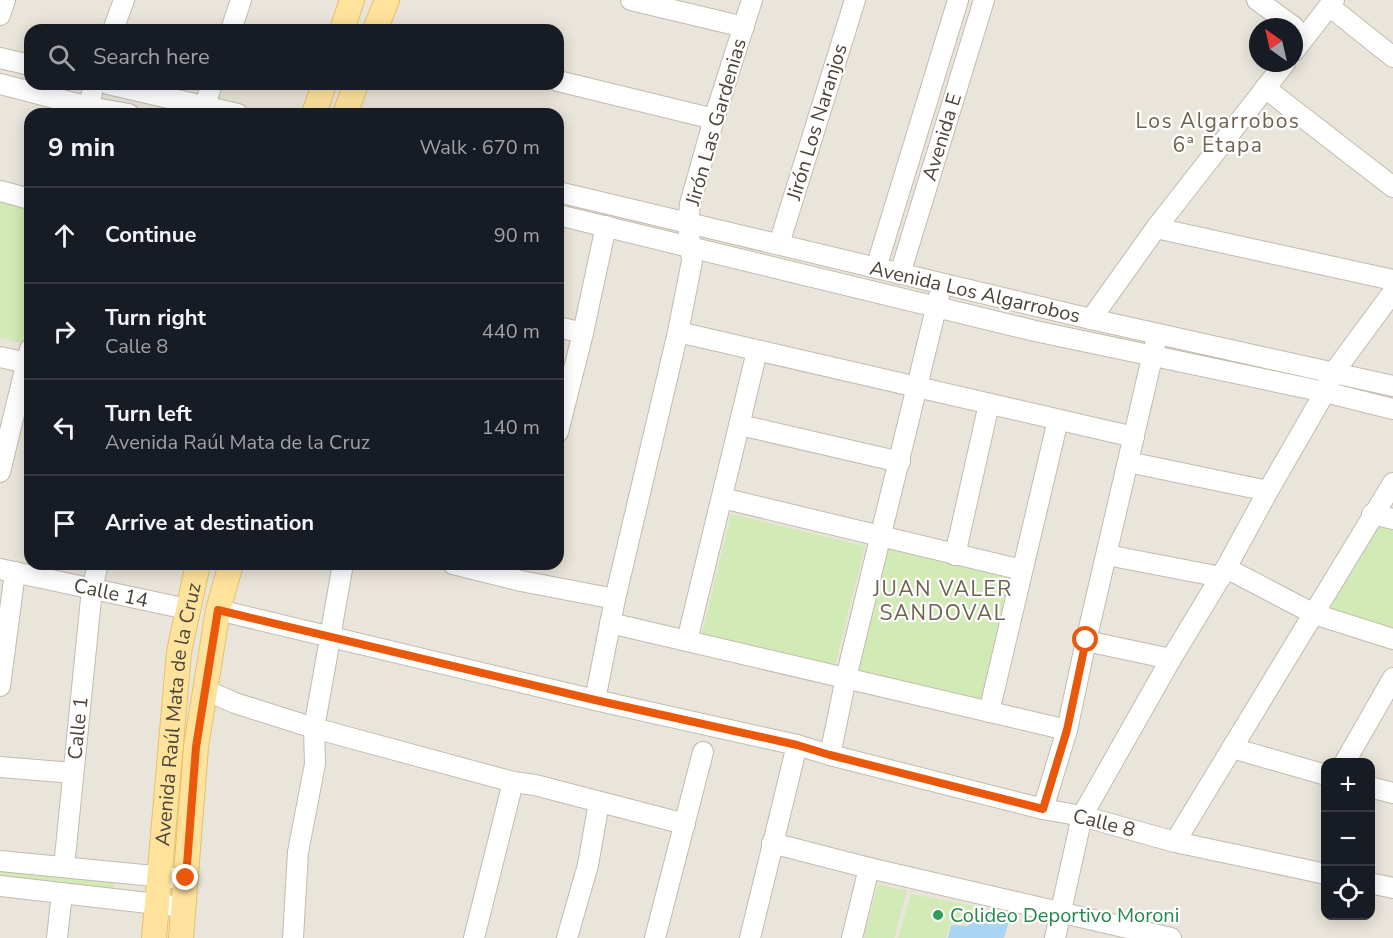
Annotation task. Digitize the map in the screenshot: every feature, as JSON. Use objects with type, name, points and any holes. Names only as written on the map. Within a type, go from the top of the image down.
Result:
[{"type":"main road","points":[[344,24],[352,0]]},
{"type":"main road","points":[[377,24],[387,0]]},
{"type":"main road","points":[[316,108],[322,90]]},
{"type":"main road","points":[[347,108],[354,90]]},
{"type":"main road","name":"Avenida Raúl Mata de la Cruz","points":[[154,938],[179,652],[197,570]]},
{"type":"main road","name":"Avenida Raúl Mata de la Cruz","points":[[181,938],[196,747],[218,610],[229,570]]},
{"type":"street","points":[[0,15],[5,0]]},
{"type":"street","points":[[115,24],[124,0]]},
{"type":"street","points":[[233,24],[241,0]]},
{"type":"street","points":[[631,0],[744,27]]},
{"type":"street","name":"Jirón Las Gardenias","points":[[595,700],[615,599],[678,332],[692,261],[688,224],[690,204],[752,0]]},
{"type":"street","name":"Jirón Los Naranjos","points":[[779,244],[855,0]]},
{"type":"street","name":"Avenida E","points":[[876,268],[958,0]]},
{"type":"street","name":"Avenida E","points":[[900,274],[984,0]]},
{"type":"street","points":[[1257,0],[1278,18]]},
{"type":"street","points":[[1303,30],[1332,3],[1393,57]]},
{"type":"street","points":[[0,58],[24,64]]},
{"type":"street","points":[[1091,319],[1156,228],[1278,72]]},
{"type":"street","points":[[564,82],[714,119]]},
{"type":"street","points":[[0,84],[78,108]]},
{"type":"street","points":[[1265,88],[1393,187]]},
{"type":"street","points":[[89,108],[93,90]]},
{"type":"street","points":[[130,90],[196,108]]},
{"type":"street","points":[[204,108],[210,90]]},
{"type":"street","points":[[0,191],[24,197]]},
{"type":"street","name":"Avenida Los Algarrobos","points":[[564,193],[1091,319],[1393,386]]},
{"type":"street","name":"Avenida Los Algarrobos","points":[[564,216],[1035,331],[1325,392],[1393,409]]},
{"type":"street","points":[[564,407],[583,333],[606,226]]},
{"type":"street","points":[[1156,228],[1393,280]]},
{"type":"street","points":[[830,755],[846,678],[942,284]]},
{"type":"street","points":[[1055,938],[1082,816],[1171,659],[1224,572],[1334,372],[1393,292]]},
{"type":"street","points":[[564,328],[583,333]]},
{"type":"street","points":[[678,332],[1134,437]]},
{"type":"street","points":[[1043,809],[1067,730],[1158,334]]},
{"type":"street","points":[[687,641],[757,351]]},
{"type":"street","points":[[0,357],[24,356]]},
{"type":"street","points":[[2,459],[24,372]]},
{"type":"street","points":[[955,555],[989,404]]},
{"type":"street","points":[[989,712],[1058,420]]},
{"type":"street","points":[[740,425],[900,462]]},
{"type":"street","points":[[1128,462],[1268,490]]},
{"type":"street","points":[[1175,842],[1372,514],[1393,483]]},
{"type":"street","points":[[722,498],[1022,570]]},
{"type":"street","points":[[1372,514],[1393,519]]},
{"type":"street","points":[[1107,555],[1224,572],[1314,614],[1393,639]]},
{"type":"street","name":"Calle 1","points":[[64,867],[92,589],[97,570]]},
{"type":"street","points":[[293,938],[298,852],[315,764],[314,728],[342,570]]},
{"type":"street","points":[[500,570],[523,573],[615,599]]},
{"type":"street","points":[[0,686],[7,571]]},
{"type":"street","name":"Calle 14","points":[[7,571],[187,609]]},
{"type":"street","name":"Calle 8","points":[[218,610],[329,644],[797,745],[1043,809],[1082,816],[1175,842],[1321,873]]},
{"type":"street","points":[[610,623],[1067,730]]},
{"type":"street","points":[[1086,640],[1171,659]]},
{"type":"street","points":[[1347,758],[1393,678]]},
{"type":"street","points":[[205,690],[235,704],[314,728],[513,782],[536,785],[685,824]]},
{"type":"street","points":[[750,938],[797,745]]},
{"type":"street","points":[[1232,748],[1321,774]]},
{"type":"street","points":[[655,938],[703,752]]},
{"type":"street","points":[[0,767],[73,773]]},
{"type":"street","points":[[474,938],[513,782]]},
{"type":"street","points":[[1375,788],[1393,793]]},
{"type":"street","points":[[567,938],[588,865],[599,802]]},
{"type":"street","points":[[772,843],[1162,937]]},
{"type":"street","points":[[0,861],[186,878]]},
{"type":"street","points":[[852,938],[869,868]]},
{"type":"street","points":[[1375,884],[1393,887]]},
{"type":"street","points":[[0,886],[183,907]]},
{"type":"street","points":[[57,938],[62,893]]},
{"type":"shaded area","points":[[0,0],[1393,0],[1393,938],[0,938]]},
{"type":"green space","points":[[0,200],[24,206],[24,334],[22,343],[0,338]]},
{"type":"green space","points":[[731,514],[865,546],[835,666],[702,634]]},
{"type":"green space","points":[[1376,526],[1393,530],[1393,628],[1325,608]]},
{"type":"green space","points":[[885,548],[1012,578],[983,703],[854,672]]},
{"type":"green space","points":[[0,867],[114,881],[114,889],[0,881]]},
{"type":"green space","points":[[878,884],[907,891],[894,938],[864,938]]},
{"type":"green space","name":"Colideo Deportivo Moroni","points":[[911,894],[974,906],[968,925],[950,924],[946,938],[898,938]]},
{"type":"water","points":[[976,908],[1010,918],[1004,938],[948,938],[951,925],[968,926]]},
{"type":"place","name":"Colideo Deportivo Moroni","points":[[938,915]]},
{"type":"district","name":"Los Algarrobos 6ª Etapa","points":[[1218,133]]},
{"type":"district","name":"JUAN VALER SANDOVAL","points":[[943,601]]},
{"type":"route","points":[[186,878],[196,747],[218,610],[595,700],[797,745],[1043,809],[1067,730],[1086,640]]}]
